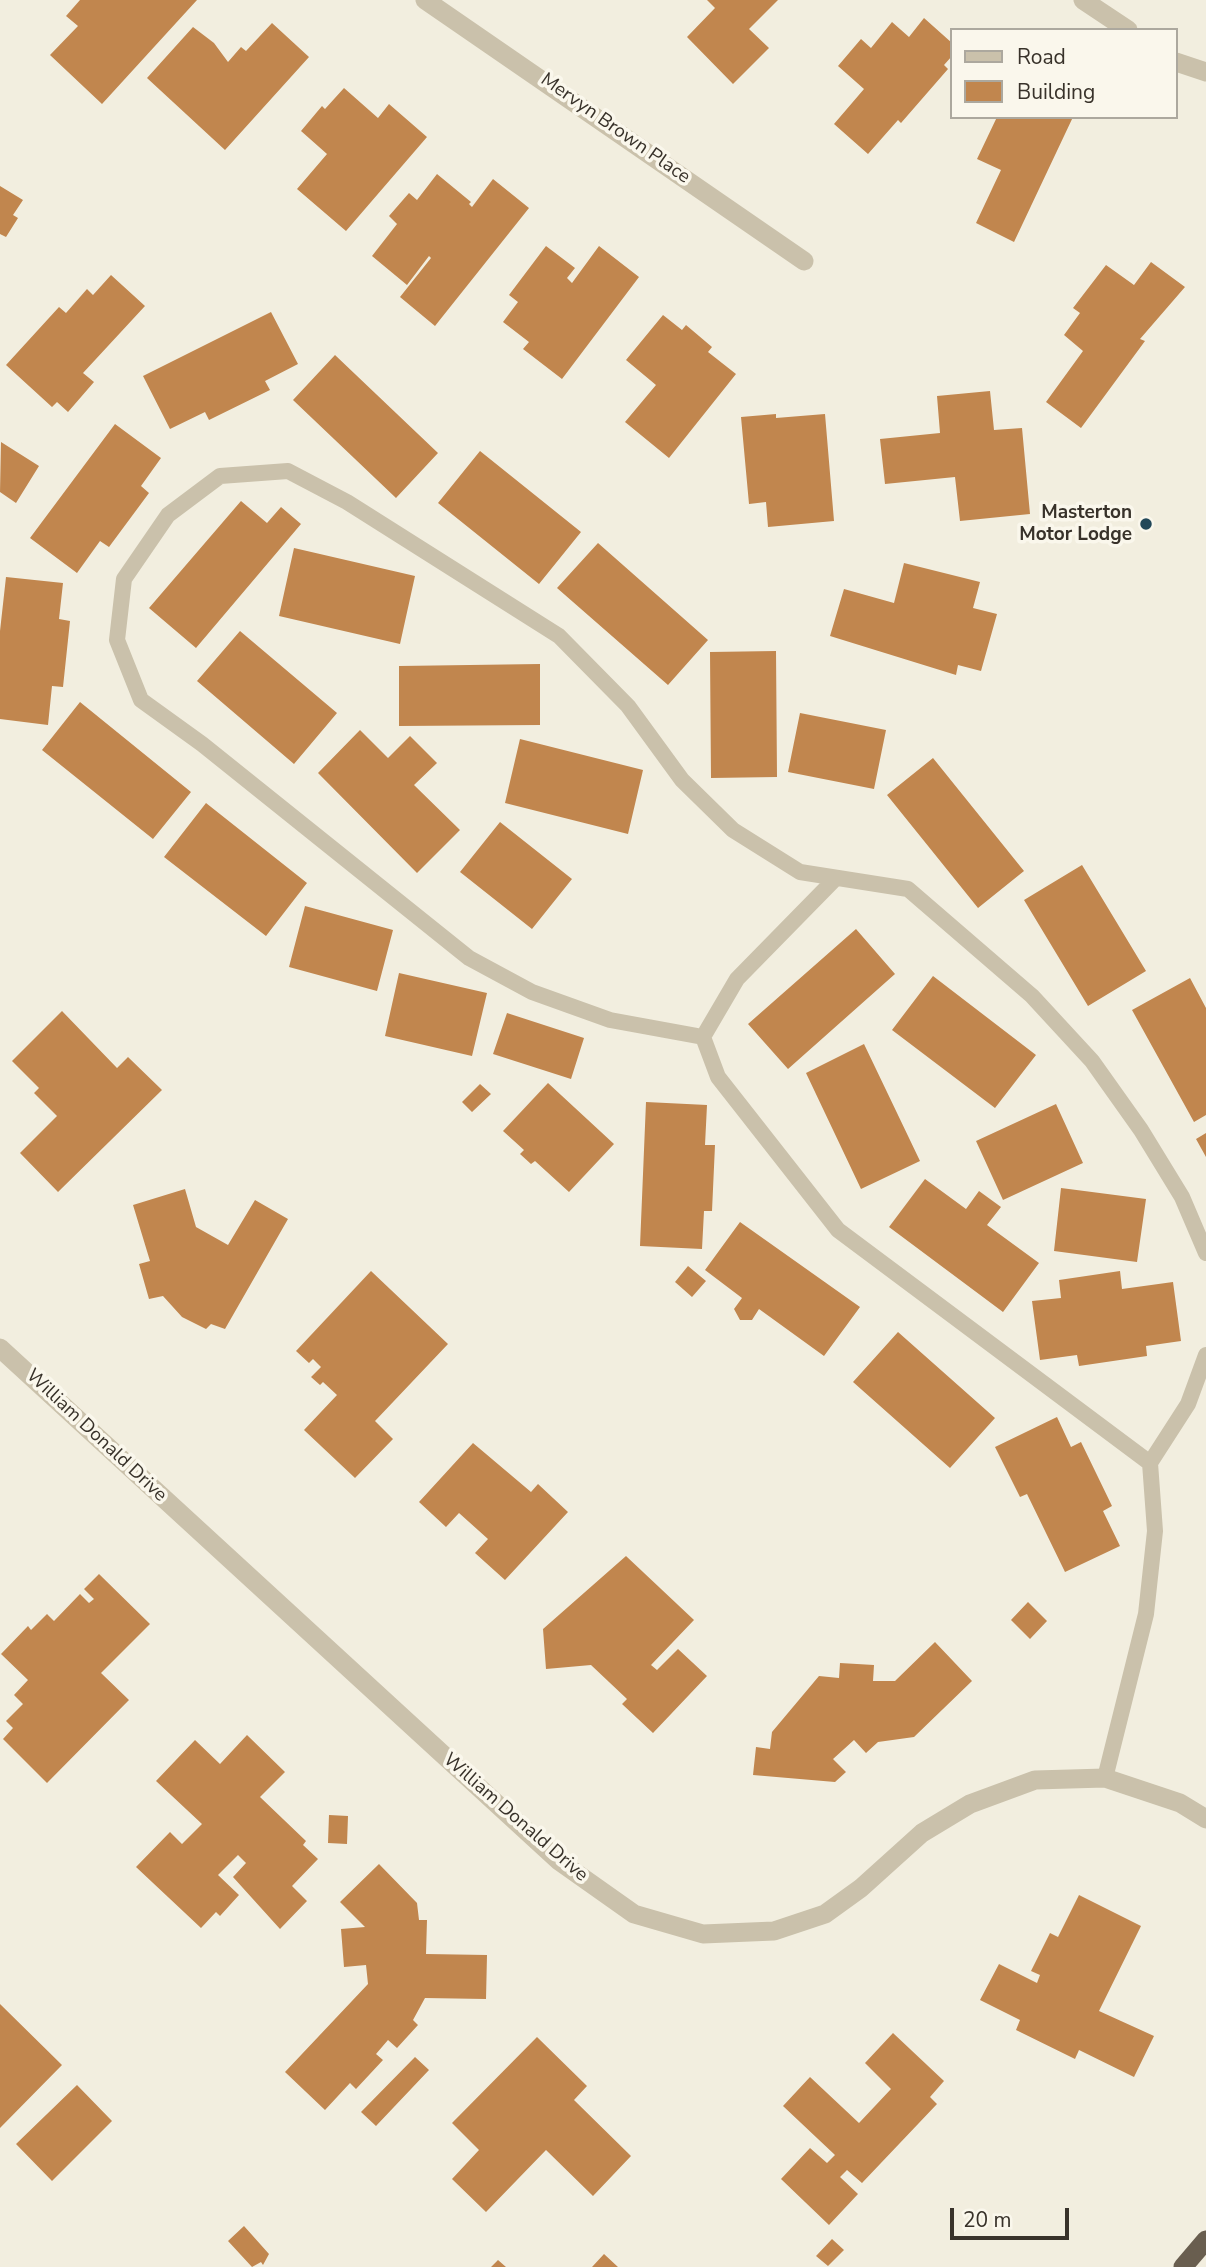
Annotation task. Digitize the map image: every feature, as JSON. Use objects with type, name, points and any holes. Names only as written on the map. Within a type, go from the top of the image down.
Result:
[{"type":"highway","points":[[1183,2267],[1206,2240]]},
{"type":"street","name":"Mervyn Brown Place","points":[[425,0],[804,261]]},
{"type":"street","points":[[1083,0],[1125,28]]},
{"type":"street","points":[[1178,63],[1206,72]]},
{"type":"street","name":"William Donald Drive","points":[[0,1348],[559,1861],[634,1914],[703,1934],[774,1931],[825,1914],[861,1888],[922,1833],[970,1804],[1035,1780],[1105,1778],[1180,1802],[1206,1819]]},
{"type":"lane","points":[[703,1037],[610,1020],[532,992],[469,958],[202,744],[141,700],[117,640],[124,579],[168,515],[220,476],[288,471],[347,502],[559,636],[628,706],[682,780],[733,830],[800,872],[908,889],[1032,996],[1092,1061],[1141,1130],[1182,1197],[1206,1253]]},
{"type":"lane","points":[[703,1037],[737,979],[836,878]]},
{"type":"lane","points":[[703,1037],[719,1077],[838,1230],[1150,1462]]},
{"type":"lane","points":[[1105,1778],[1146,1614],[1156,1531],[1150,1462],[1188,1404],[1206,1355]]},
{"type":"building","points":[[80,0],[197,0],[102,104],[50,55],[78,26],[66,16]]},
{"type":"building","points":[[707,0],[778,0],[749,29],[769,48],[733,84],[687,37],[715,8]]},
{"type":"building","points":[[924,18],[950,41],[950,58],[944,65],[948,69],[901,123],[898,120],[868,154],[834,124],[864,89],[838,66],[861,39],[871,48],[892,22],[909,37]]},
{"type":"building","points":[[272,23],[309,57],[225,150],[147,78],[193,27],[214,43],[228,62],[241,47],[246,51]]},
{"type":"building","points":[[344,88],[378,118],[389,104],[427,137],[346,231],[297,189],[327,154],[301,131],[322,106],[325,109]]},
{"type":"building","points":[[996,119],[1072,119],[1014,242],[976,223],[1001,170],[977,159]]},
{"type":"building","points":[[437,174],[471,202],[469,204],[472,207],[493,179],[529,208],[435,326],[400,297],[431,258],[429,256],[407,285],[372,256],[397,224],[389,216],[409,193],[417,200]]},
{"type":"building","points":[[0,186],[23,200],[13,215],[18,218],[6,237],[0,234]]},
{"type":"building","points":[[546,246],[575,268],[567,278],[572,283],[599,246],[639,277],[562,379],[523,349],[529,342],[503,322],[518,302],[509,295]]},
{"type":"building","points":[[1151,262],[1185,287],[1140,339],[1145,341],[1081,428],[1046,402],[1083,351],[1064,335],[1080,313],[1073,308],[1106,265],[1134,285]]},
{"type":"building","points":[[111,275],[145,306],[83,373],[94,382],[68,412],[57,402],[52,407],[6,365],[59,307],[66,313],[87,289],[93,295]]},
{"type":"building","points":[[271,312],[298,364],[265,381],[270,390],[209,420],[205,412],[170,429],[143,376]]},
{"type":"building","points":[[663,315],[682,330],[686,325],[712,347],[708,352],[736,374],[669,458],[625,422],[656,385],[626,360]]},
{"type":"building","points":[[335,355],[438,453],[396,498],[293,400]]},
{"type":"building","points":[[990,391],[994,430],[1022,428],[1030,514],[960,521],[955,477],[885,484],[880,439],[940,433],[937,396]]},
{"type":"building","points":[[776,414],[776,418],[825,414],[834,521],[768,527],[766,502],[749,504],[741,417]]},
{"type":"building","points":[[115,424],[161,458],[141,486],[149,493],[109,547],[100,541],[77,573],[30,538]]},
{"type":"building","points":[[1,442],[39,466],[16,503],[0,492]]},
{"type":"building","points":[[480,451],[581,532],[539,584],[438,503]]},
{"type":"building","points":[[241,501],[267,523],[281,507],[301,524],[196,648],[149,608]]},
{"type":"building","points":[[598,543],[708,640],[668,685],[557,588]]},
{"type":"building","points":[[294,548],[415,576],[400,644],[279,616]]},
{"type":"building","points":[[904,563],[980,582],[973,608],[997,614],[981,671],[958,665],[956,675],[830,636],[844,589],[894,603]]},
{"type":"building","points":[[6,577],[63,583],[59,619],[70,621],[63,687],[52,686],[48,725],[0,719],[0,631]]},
{"type":"building","points":[[240,631],[337,713],[294,764],[197,681]]},
{"type":"building","points":[[776,651],[777,777],[711,778],[710,652]]},
{"type":"building","points":[[540,664],[540,725],[399,726],[399,666]]},
{"type":"building","points":[[80,702],[191,792],[153,839],[42,750]]},
{"type":"building","points":[[800,713],[886,730],[874,789],[788,772]]},
{"type":"building","points":[[360,730],[388,758],[410,736],[437,763],[414,785],[460,830],[417,873],[318,773]]},
{"type":"building","points":[[520,739],[643,770],[628,834],[505,803]]},
{"type":"building","points":[[933,758],[1024,871],[978,908],[887,795]]},
{"type":"building","points":[[206,803],[307,883],[266,936],[164,857]]},
{"type":"building","points":[[500,822],[572,879],[532,929],[460,872]]},
{"type":"building","points":[[1082,865],[1146,971],[1088,1006],[1024,900]]},
{"type":"building","points":[[305,906],[393,930],[377,991],[289,967]]},
{"type":"building","points":[[856,929],[895,974],[788,1069],[748,1024]]},
{"type":"building","points":[[399,973],[487,993],[472,1056],[385,1036]]},
{"type":"building","points":[[933,976],[1036,1055],[995,1108],[892,1030]]},
{"type":"building","points":[[1190,978],[1206,1008],[1206,1115],[1194,1122],[1132,1010]]},
{"type":"building","points":[[62,1011],[117,1068],[128,1057],[162,1090],[58,1192],[20,1153],[57,1116],[34,1093],[39,1088],[12,1061]]},
{"type":"building","points":[[507,1013],[584,1038],[571,1079],[493,1054]]},
{"type":"building","points":[[864,1044],[920,1161],[861,1189],[806,1073]]},
{"type":"building","points":[[548,1083],[614,1144],[569,1192],[535,1161],[531,1164],[520,1154],[524,1150],[503,1131]]},
{"type":"building","points":[[480,1084],[491,1094],[472,1112],[462,1102]]},
{"type":"building","points":[[646,1102],[707,1105],[705,1145],[715,1145],[712,1211],[704,1211],[702,1249],[640,1246]]},
{"type":"building","points":[[1056,1104],[1083,1163],[1003,1200],[976,1141]]},
{"type":"building","points":[[1206,1133],[1206,1157],[1196,1139]]},
{"type":"building","points":[[925,1179],[966,1209],[979,1191],[1001,1207],[987,1225],[1039,1263],[1003,1312],[889,1227]]},
{"type":"building","points":[[1061,1188],[1146,1199],[1137,1262],[1054,1251]]},
{"type":"building","points":[[185,1189],[196,1227],[228,1245],[255,1200],[288,1219],[225,1329],[211,1324],[206,1329],[182,1317],[163,1296],[149,1299],[139,1264],[150,1261],[133,1205]]},
{"type":"building","points":[[740,1222],[860,1307],[824,1356],[759,1309],[752,1320],[740,1320],[734,1309],[742,1298],[705,1270]]},
{"type":"building","points":[[688,1266],[706,1281],[692,1297],[675,1282]]},
{"type":"building","points":[[371,1271],[448,1344],[375,1421],[393,1439],[355,1478],[304,1430],[337,1395],[323,1382],[320,1385],[311,1377],[321,1367],[313,1359],[309,1363],[296,1351]]},
{"type":"building","points":[[1120,1271],[1122,1289],[1173,1282],[1181,1341],[1146,1346],[1147,1356],[1079,1366],[1077,1355],[1040,1360],[1032,1301],[1061,1298],[1059,1280]]},
{"type":"building","points":[[898,1332],[995,1418],[950,1468],[853,1382]]},
{"type":"building","points":[[1057,1417],[1071,1447],[1081,1442],[1112,1506],[1103,1511],[1120,1546],[1065,1572],[1027,1494],[1020,1497],[995,1447]]},
{"type":"building","points":[[473,1443],[531,1492],[538,1484],[568,1512],[505,1580],[475,1553],[488,1539],[459,1513],[446,1527],[419,1502]]},
{"type":"building","points":[[626,1556],[694,1620],[651,1665],[657,1670],[678,1649],[707,1676],[653,1733],[622,1704],[627,1699],[591,1665],[546,1669],[543,1629]]},
{"type":"building","points":[[99,1574],[150,1624],[101,1673],[129,1700],[47,1783],[3,1739],[13,1728],[6,1721],[23,1704],[14,1695],[28,1680],[1,1654],[28,1626],[31,1630],[47,1614],[54,1621],[80,1594],[89,1603],[94,1599],[84,1589]]},
{"type":"building","points":[[1028,1602],[1047,1621],[1030,1639],[1011,1620]]},
{"type":"building","points":[[935,1642],[972,1681],[914,1737],[878,1742],[866,1753],[854,1740],[833,1759],[846,1772],[835,1782],[753,1775],[756,1747],[770,1749],[772,1732],[819,1676],[839,1678],[840,1663],[874,1665],[873,1681],[895,1681]]},
{"type":"building","points":[[247,1735],[285,1772],[260,1797],[306,1841],[303,1845],[318,1859],[292,1886],[307,1901],[280,1929],[233,1877],[246,1863],[238,1855],[218,1875],[239,1895],[220,1916],[216,1912],[201,1928],[136,1867],[170,1832],[182,1844],[202,1824],[156,1781],[195,1740],[220,1764]]},
{"type":"building","points":[[329,1815],[348,1816],[347,1844],[328,1843]]},
{"type":"building","points":[[379,1864],[417,1903],[419,1920],[427,1920],[426,1954],[487,1955],[486,1999],[425,1998],[413,2020],[418,2025],[397,2048],[388,2040],[376,2054],[383,2060],[356,2089],[350,2083],[325,2110],[285,2072],[368,1984],[366,1965],[344,1967],[341,1929],[365,1927],[340,1902]]},
{"type":"building","points":[[1079,1895],[1141,1926],[1099,2011],[1154,2036],[1134,2077],[1079,2050],[1075,2059],[1016,2030],[1020,2020],[980,2000],[999,1964],[1037,1983],[1040,1975],[1031,1971],[1050,1933],[1058,1937]]},
{"type":"building","points":[[0,2004],[62,2065],[0,2128]]},
{"type":"building","points":[[893,2033],[944,2081],[930,2097],[937,2104],[862,2183],[847,2170],[840,2177],[858,2194],[829,2225],[781,2179],[810,2148],[827,2163],[835,2155],[783,2106],[810,2077],[859,2123],[891,2089],[865,2063]]},
{"type":"building","points":[[537,2037],[587,2086],[574,2100],[631,2156],[593,2196],[546,2150],[486,2212],[452,2179],[479,2150],[452,2123]]},
{"type":"building","points":[[415,2057],[429,2070],[376,2126],[361,2112]]},
{"type":"building","points":[[77,2085],[112,2121],[52,2181],[16,2144]]},
{"type":"building","points":[[244,2226],[269,2254],[263,2265],[261,2262],[252,2267],[228,2241]]},
{"type":"building","points":[[832,2239],[844,2250],[828,2266],[816,2256]]},
{"type":"building","points":[[604,2254],[618,2267],[592,2267]]},
{"type":"building","points":[[498,2260],[506,2267],[491,2267]]},
{"type":"place","name":"Masterton Motor Lodge","points":[[1146,524]]}]
